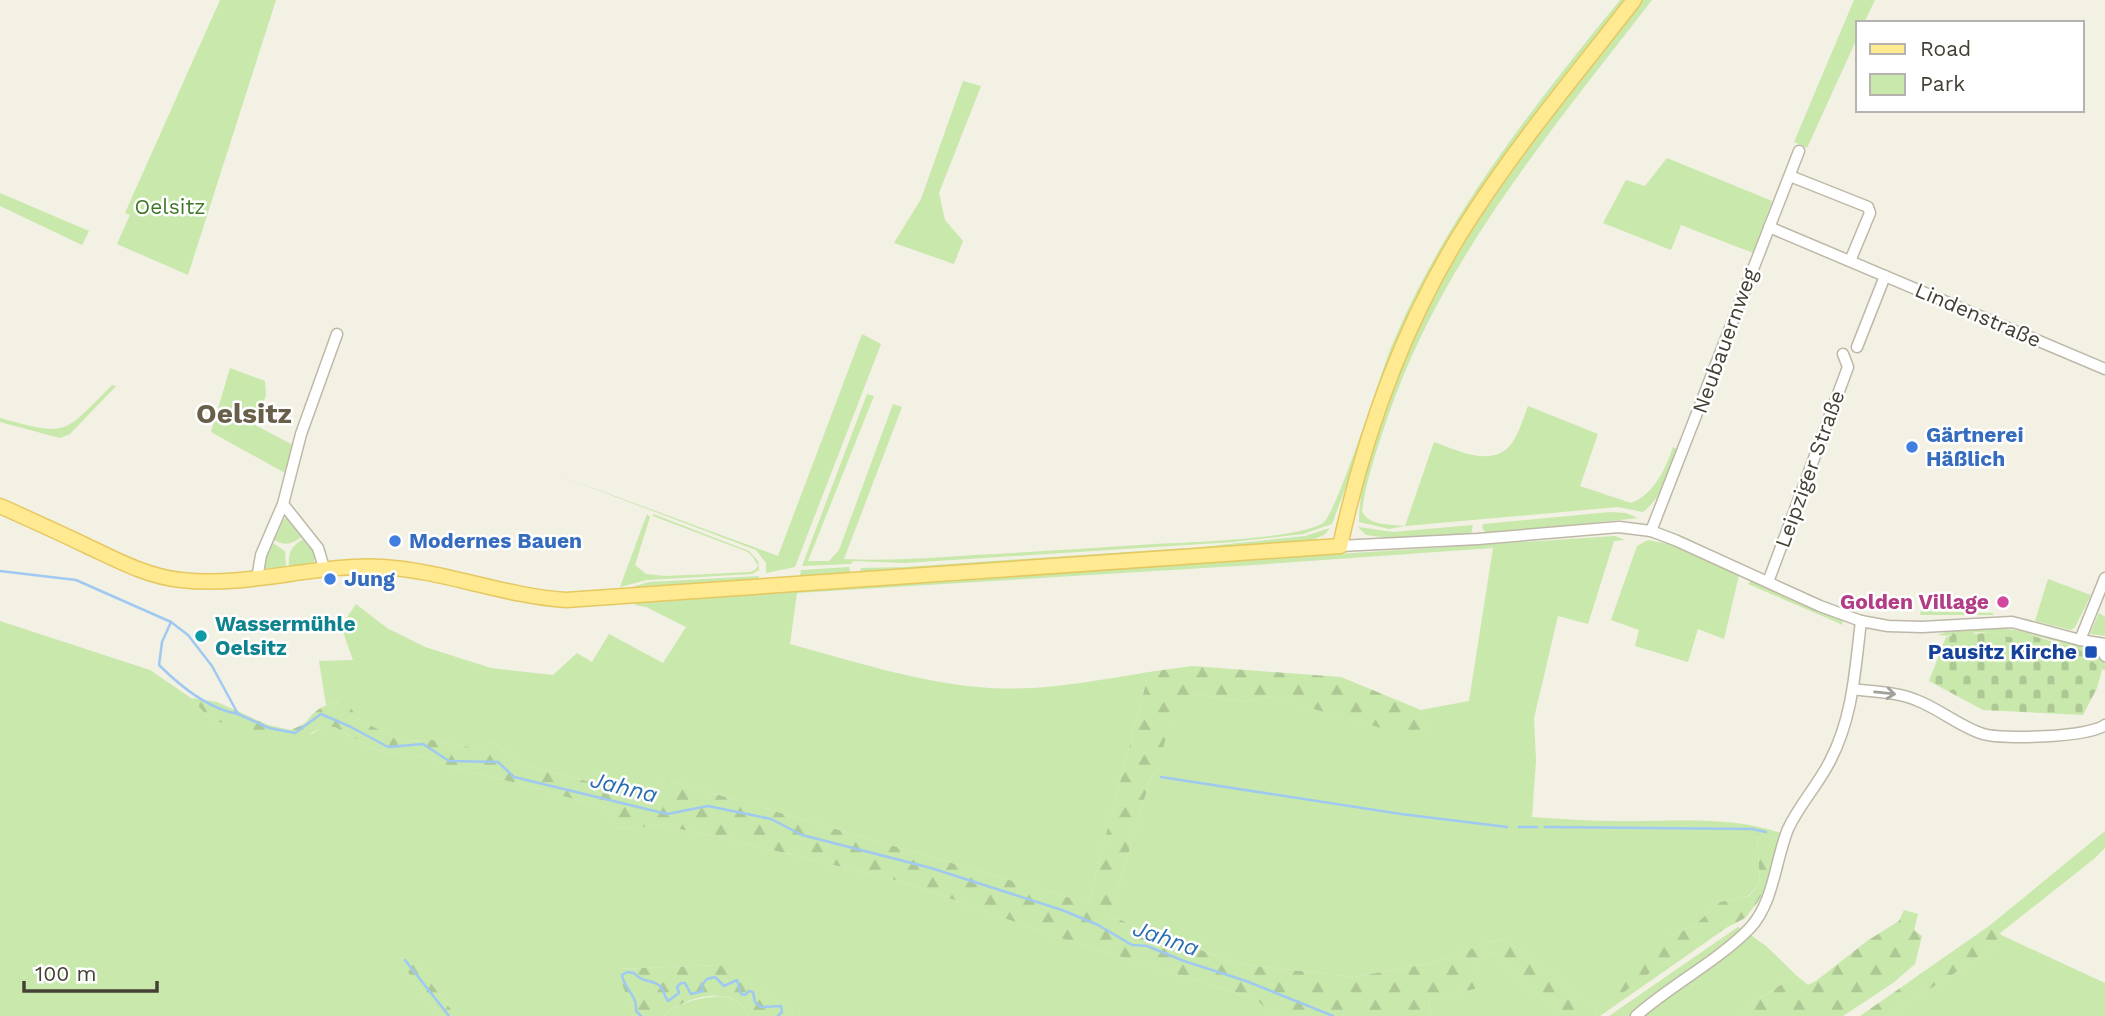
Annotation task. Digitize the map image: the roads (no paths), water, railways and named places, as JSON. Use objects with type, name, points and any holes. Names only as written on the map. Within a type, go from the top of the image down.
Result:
[{"type":"main road","points":[[0,506],[155,575],[192,581],[257,579],[368,567],[414,570],[552,599],[1340,546],[1354,486],[1395,367],[1451,249],[1533,129],[1634,0]]},
{"type":"street","name":"Neubauernweg","points":[[1651,531],[1799,151]]},
{"type":"street","points":[[1790,176],[1868,207],[1870,213],[1850,261]]},
{"type":"street","name":"Lindenstraße","points":[[1769,227],[2105,369]]},
{"type":"street","points":[[1857,347],[1885,276]]},
{"type":"street","points":[[257,579],[261,555],[283,504],[301,434],[337,334]]},
{"type":"street","name":"Leipziger Straße","points":[[1768,582],[1847,367],[1843,355]]},
{"type":"street","points":[[283,504],[318,548],[324,571]]},
{"type":"street","points":[[1340,546],[1478,539],[1619,527],[1651,531],[1830,611],[1861,621],[1888,626],[1922,627],[2012,622],[2101,644],[2105,656]]},
{"type":"street","points":[[2080,640],[2105,578]]},
{"type":"street","points":[[1636,1016],[1751,927],[1763,908],[1789,827],[1822,777],[1841,738],[1853,690],[1861,621]]},
{"type":"street","points":[[1853,690],[1898,695],[1916,700],[1974,731],[1998,737],[2077,733],[2097,730],[2105,725]]},
{"type":"waterway","name":"Jahna","points":[[0,571],[76,580],[171,622],[188,635],[212,666],[238,714],[269,728],[295,733],[321,714],[388,747],[423,744],[449,761],[498,762],[514,777],[667,814],[708,806],[771,819],[802,835],[931,868],[1062,910],[1098,925],[1132,945],[1147,946],[1246,981],[1333,1016]]},
{"type":"waterway","points":[[171,622],[162,642],[159,665],[196,696],[216,707],[238,714]]},
{"type":"waterway","points":[[1161,777],[1401,814],[1507,827]]},
{"type":"waterway","points":[[1519,827],[1537,827]]},
{"type":"waterway","points":[[1545,827],[1752,829],[1766,832]]},
{"type":"waterway","points":[[405,960],[449,1016]]},
{"type":"waterway","points":[[641,1016],[636,1011],[635,1001],[623,980],[622,975],[627,972],[660,986],[668,1001],[679,993],[677,987],[681,983],[685,983],[691,994],[703,991],[701,986],[707,979],[715,977],[724,986],[737,980],[741,994],[753,992],[755,1002],[761,1007],[781,1006],[782,1012],[778,1016]]},
{"type":"place","name":"Gärtnerei Häßlich","points":[[1912,447]]},
{"type":"place","name":"Modernes Bauen","points":[[395,541]]},
{"type":"place","name":"Jung","points":[[330,579]]},
{"type":"place","name":"Golden Village","points":[[2003,602]]},
{"type":"place","name":"Wassermühle Oelsitz","points":[[201,636]]},
{"type":"place","name":"Pausitz Kirche","points":[[2091,652]]},
{"type":"district","name":"Oelsitz","points":[[244,413]]}]
